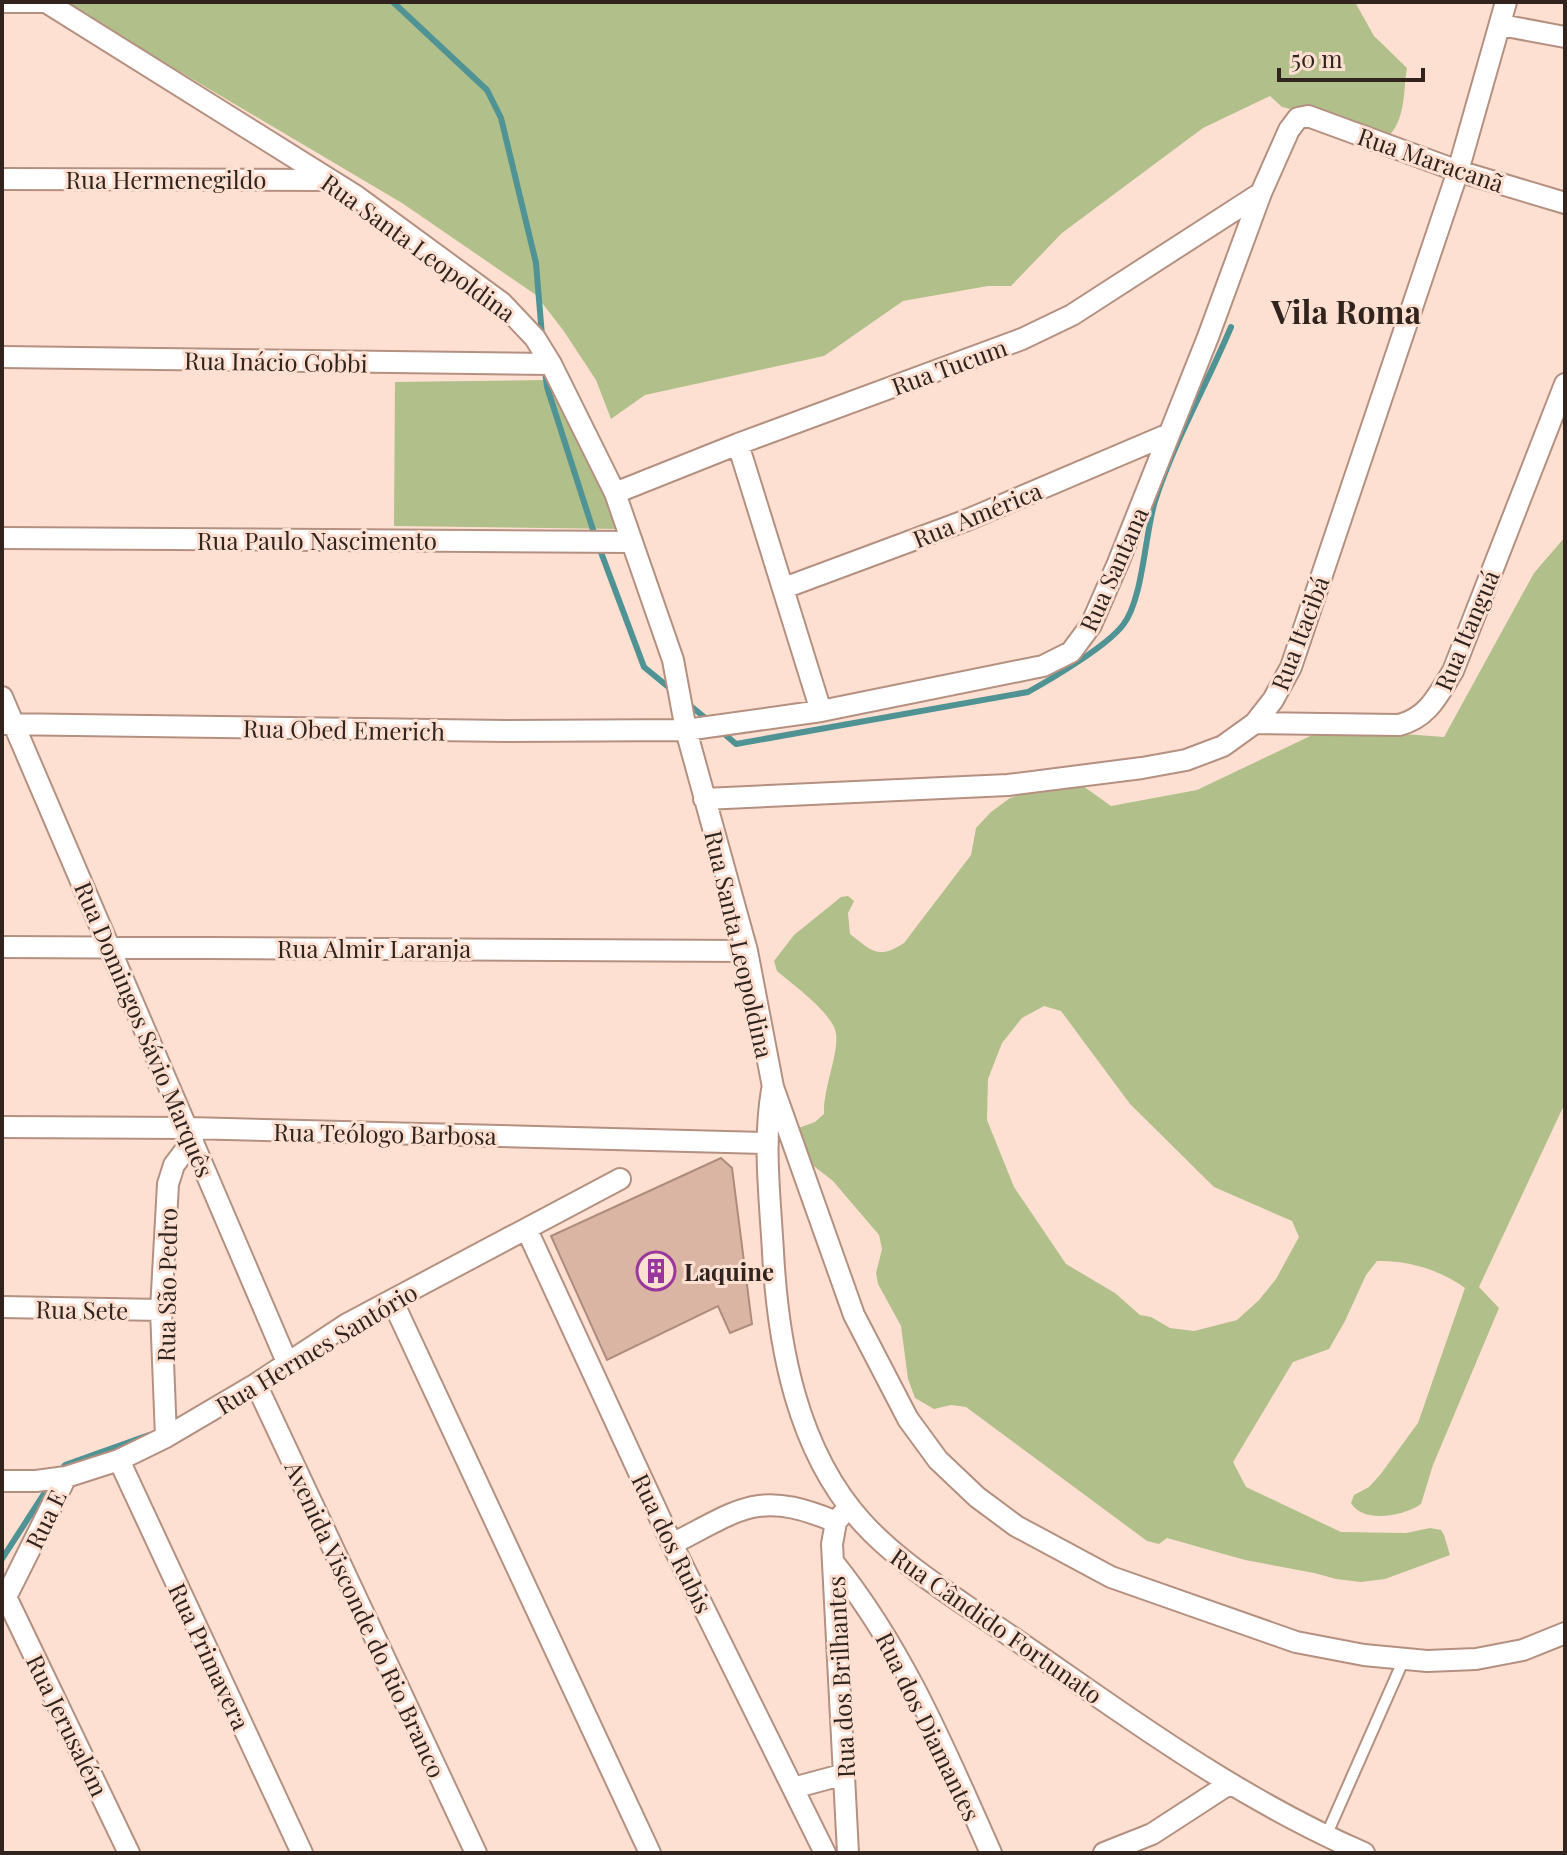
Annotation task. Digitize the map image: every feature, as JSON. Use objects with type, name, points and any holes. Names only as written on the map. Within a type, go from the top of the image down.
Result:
[{"type":"street","points":[[2,2],[46,2]]},
{"type":"street","name":"Rua Santa Leopoldina","points":[[46,2],[356,196],[502,303],[535,338],[551,364],[615,493],[673,660],[686,730],[747,951],[773,1087],[854,1315],[908,1419],[938,1460],[977,1497],[1016,1526],[1111,1577],[1296,1642],[1404,1659],[1476,1659],[1523,1650],[1565,1633]]},
{"type":"street","name":"Rua Itacibá","points":[[704,799],[1008,785],[1142,768],[1186,760],[1223,746],[1255,723],[1273,700],[1291,667],[1458,171],[1506,2]]},
{"type":"street","points":[[1501,25],[1565,37]]},
{"type":"street","name":"Rua Maracanã","points":[[1298,118],[1308,116],[1458,171],[1565,203]]},
{"type":"street","name":"Rua Santana","points":[[686,730],[821,711],[1043,666],[1071,652],[1091,625],[1118,563],[1261,193],[1289,130],[1298,118]]},
{"type":"street","name":"Rua Hermenegildo","points":[[2,179],[330,180]]},
{"type":"street","name":"Rua Tucum","points":[[615,493],[1022,339],[1072,315],[1261,193]]},
{"type":"street","name":"Rua Inácio Gobbi","points":[[2,357],[551,364]]},
{"type":"street","name":"Rua Itanguá","points":[[1255,723],[1399,725],[1415,721],[1433,705],[1453,671],[1565,384]]},
{"type":"street","name":"Rua América","points":[[784,588],[967,520],[1169,434]]},
{"type":"street","points":[[738,444],[821,711]]},
{"type":"street","name":"Rua Paulo Nascimento","points":[[2,538],[632,542]]},
{"type":"street","name":"Rua Domingos Sávio Marquês","points":[[2,697],[8,724],[109,947],[287,1362]]},
{"type":"street","name":"Rua Obed Emerich","points":[[8,724],[506,731],[686,730]]},
{"type":"street","name":"Rua Almir Laranja","points":[[2,947],[747,951]]},
{"type":"street","name":"Rua Cândido Fortunato","points":[[773,1087],[767,1143],[776,1297],[794,1396],[817,1453],[849,1506],[887,1547],[924,1576],[1229,1784],[1326,1845],[1364,1853]]},
{"type":"street","name":"Rua Teólogo Barbosa","points":[[2,1127],[190,1134],[767,1143]]},
{"type":"street","name":"Rua São Pedro","points":[[166,1437],[161,1310],[168,1184],[190,1134]]},
{"type":"street","name":"Rua Hermes Santório","points":[[2,1481],[66,1477],[119,1460],[166,1437],[256,1384],[347,1324],[620,1179]]},
{"type":"street","name":"Rua dos Rubis","points":[[527,1230],[672,1544],[825,1853]]},
{"type":"street","points":[[392,1300],[650,1853]]},
{"type":"street","name":"Rua Sete","points":[[2,1307],[161,1310]]},
{"type":"street","name":"Avenida Visconde do Rio Branco","points":[[256,1384],[476,1853]]},
{"type":"street","name":"Rua Primavera","points":[[119,1460],[302,1853]]},
{"type":"street","name":"Rua E","points":[[4,1601],[66,1477]]},
{"type":"street","points":[[672,1544],[746,1506],[792,1506],[836,1522],[849,1506]]},
{"type":"street","name":"Rua dos Brilhantes","points":[[836,1522],[832,1544],[848,1853]]},
{"type":"street","name":"Rua dos Diamantes","points":[[834,1563],[864,1600],[891,1643],[930,1717],[991,1853]]},
{"type":"street","name":"Rua Jerusalém","points":[[4,1601],[129,1853]]},
{"type":"street","points":[[793,1788],[845,1774]]},
{"type":"street","points":[[1104,1853],[1152,1834],[1229,1784]]},
{"type":"street","points":[[1152,1834],[1161,1853]]},
{"type":"lane","points":[[1326,1845],[1404,1659]]},
{"type":"green space","points":[[62,2],[1355,2],[1374,36],[1407,68],[1400,117],[1384,140],[1323,117],[1282,107],[1270,96],[1203,128],[1062,233],[1011,286],[988,286],[903,301],[824,356],[645,395],[611,419],[596,380],[536,295],[402,203]]},
{"type":"green space","points":[[551,380],[620,529],[394,526],[395,382]]},
{"type":"green space","points":[[1565,537],[1565,1103],[1479,1287],[1499,1308],[1433,1465],[1421,1504],[1405,1512],[1374,1516],[1357,1510],[1351,1503],[1354,1495],[1369,1487],[1380,1475],[1418,1423],[1465,1288],[1435,1271],[1412,1264],[1377,1261],[1366,1275],[1329,1349],[1293,1362],[1233,1462],[1246,1487],[1341,1532],[1441,1530],[1450,1555],[1385,1579],[1361,1582],[1245,1560],[1167,1538],[1159,1544],[1147,1541],[966,1407],[951,1405],[934,1409],[915,1398],[908,1379],[901,1326],[878,1284],[876,1273],[882,1249],[879,1235],[833,1181],[797,1153],[793,1130],[815,1122],[824,1114],[835,1051],[834,1026],[811,1000],[777,971],[774,961],[794,935],[841,897],[848,896],[854,901],[848,913],[850,934],[864,945],[881,952],[904,943],[971,855],[976,828],[1010,798],[1029,792],[1083,786],[1111,806],[1197,790],[1327,728],[1444,737],[1534,573]],"holes":[[[1044,1006],[1061,1011],[1130,1104],[1214,1187],[1292,1221],[1299,1237],[1276,1279],[1237,1320],[1194,1331],[1170,1328],[1151,1317],[1140,1315],[1115,1293],[1066,1264],[1014,1187],[987,1120],[988,1079],[1002,1043],[1022,1018]]]},
{"type":"building","name":"Laquine","points":[[721,1158],[732,1168],[752,1324],[730,1333],[718,1306],[607,1360],[551,1236]]},
{"type":"waterway","points":[[393,2],[487,90],[501,118],[536,263],[542,336]]},
{"type":"waterway","points":[[721,731],[736,744],[1028,692],[1105,642],[1130,614],[1155,501],[1181,435],[1231,327]]},
{"type":"waterway","points":[[545,371],[547,387],[595,536]]},
{"type":"waterway","points":[[599,547],[644,667],[672,690]]},
{"type":"waterway","points":[[687,703],[709,721]]},
{"type":"waterway","points":[[58,1474],[65,1465],[149,1435]]},
{"type":"waterway","points":[[2,1559],[49,1486]]},
{"type":"place","name":"Laquine","points":[[656,1271]]},
{"type":"district","name":"Vila Roma","points":[[1346,310]]}]
